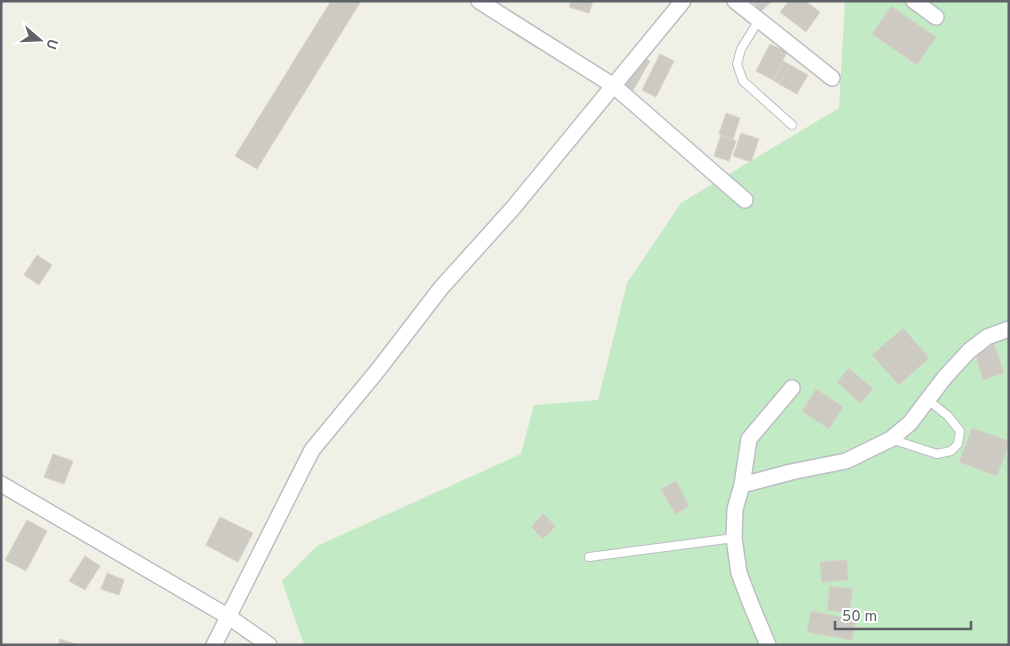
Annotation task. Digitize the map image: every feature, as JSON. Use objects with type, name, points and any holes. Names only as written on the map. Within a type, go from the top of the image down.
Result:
[{"type":"street","points":[[479,1],[614,86],[745,200]]},
{"type":"street","points":[[214,645],[312,450],[378,370],[441,288],[513,208],[684,1]]},
{"type":"street","points":[[736,1],[832,78]]},
{"type":"street","points":[[914,1],[936,17]]},
{"type":"street","points":[[742,485],[791,472],[846,462],[891,439],[910,423],[945,377],[969,351],[987,337],[1009,329]]},
{"type":"street","points":[[768,645],[739,573],[734,538],[735,510],[742,485],[749,439],[792,388]]},
{"type":"street","points":[[1,484],[229,617],[269,645]]},
{"type":"lane","points":[[759,20],[741,49],[737,64],[743,81],[792,125]]},
{"type":"lane","points":[[891,439],[937,454],[951,451],[958,444],[960,431],[948,416],[927,399]]},
{"type":"lane","points":[[589,557],[734,538]]},
{"type":"green space","points":[[845,1],[1009,1],[1009,645],[304,645],[282,581],[317,546],[521,454],[534,405],[598,400],[627,283],[681,203],[839,108]]},
{"type":"building","points":[[331,1],[361,1],[257,169],[235,156]]},
{"type":"building","points":[[571,1],[593,1],[589,13],[569,7]]},
{"type":"building","points":[[752,1],[772,1],[761,11]]},
{"type":"building","points":[[789,1],[805,1],[820,12],[806,32],[780,12]]},
{"type":"building","points":[[891,6],[936,37],[917,65],[872,34]]},
{"type":"building","points":[[770,44],[787,52],[773,80],[756,71]]},
{"type":"building","points":[[660,54],[674,61],[656,97],[642,90]]},
{"type":"building","points":[[640,56],[650,61],[632,92],[623,86]]},
{"type":"building","points":[[783,61],[790,65],[779,84],[773,80]]},
{"type":"building","points":[[790,65],[808,75],[797,94],[779,84]]},
{"type":"building","points":[[726,113],[740,118],[733,139],[719,134]]},
{"type":"building","points":[[741,133],[759,139],[751,162],[733,156]]},
{"type":"building","points":[[721,135],[736,141],[729,161],[714,156]]},
{"type":"building","points":[[37,255],[52,265],[39,285],[24,275]]},
{"type":"building","points":[[903,328],[929,358],[899,385],[872,355]]},
{"type":"building","points":[[994,343],[1004,373],[983,380],[974,349]]},
{"type":"building","points":[[849,368],[873,389],[860,403],[837,382]]},
{"type":"building","points":[[816,389],[843,407],[829,429],[802,411]]},
{"type":"building","points":[[972,428],[1009,441],[997,476],[959,462]]},
{"type":"building","points":[[53,454],[73,461],[64,484],[44,477]]},
{"type":"building","points":[[676,481],[689,506],[675,514],[661,489]]},
{"type":"building","points":[[543,514],[556,526],[543,539],[531,527]]},
{"type":"building","points":[[220,517],[253,533],[238,562],[206,545]]},
{"type":"building","points":[[27,520],[47,531],[26,571],[5,560]]},
{"type":"building","points":[[85,556],[100,566],[85,590],[69,581]]},
{"type":"building","points":[[847,560],[848,580],[822,582],[820,562]]},
{"type":"building","points":[[107,573],[124,580],[119,595],[101,589]]},
{"type":"building","points":[[830,586],[853,589],[849,613],[827,610]]},
{"type":"building","points":[[811,611],[856,620],[852,640],[807,632]]},
{"type":"building","points":[[60,639],[78,645],[58,645]]}]
